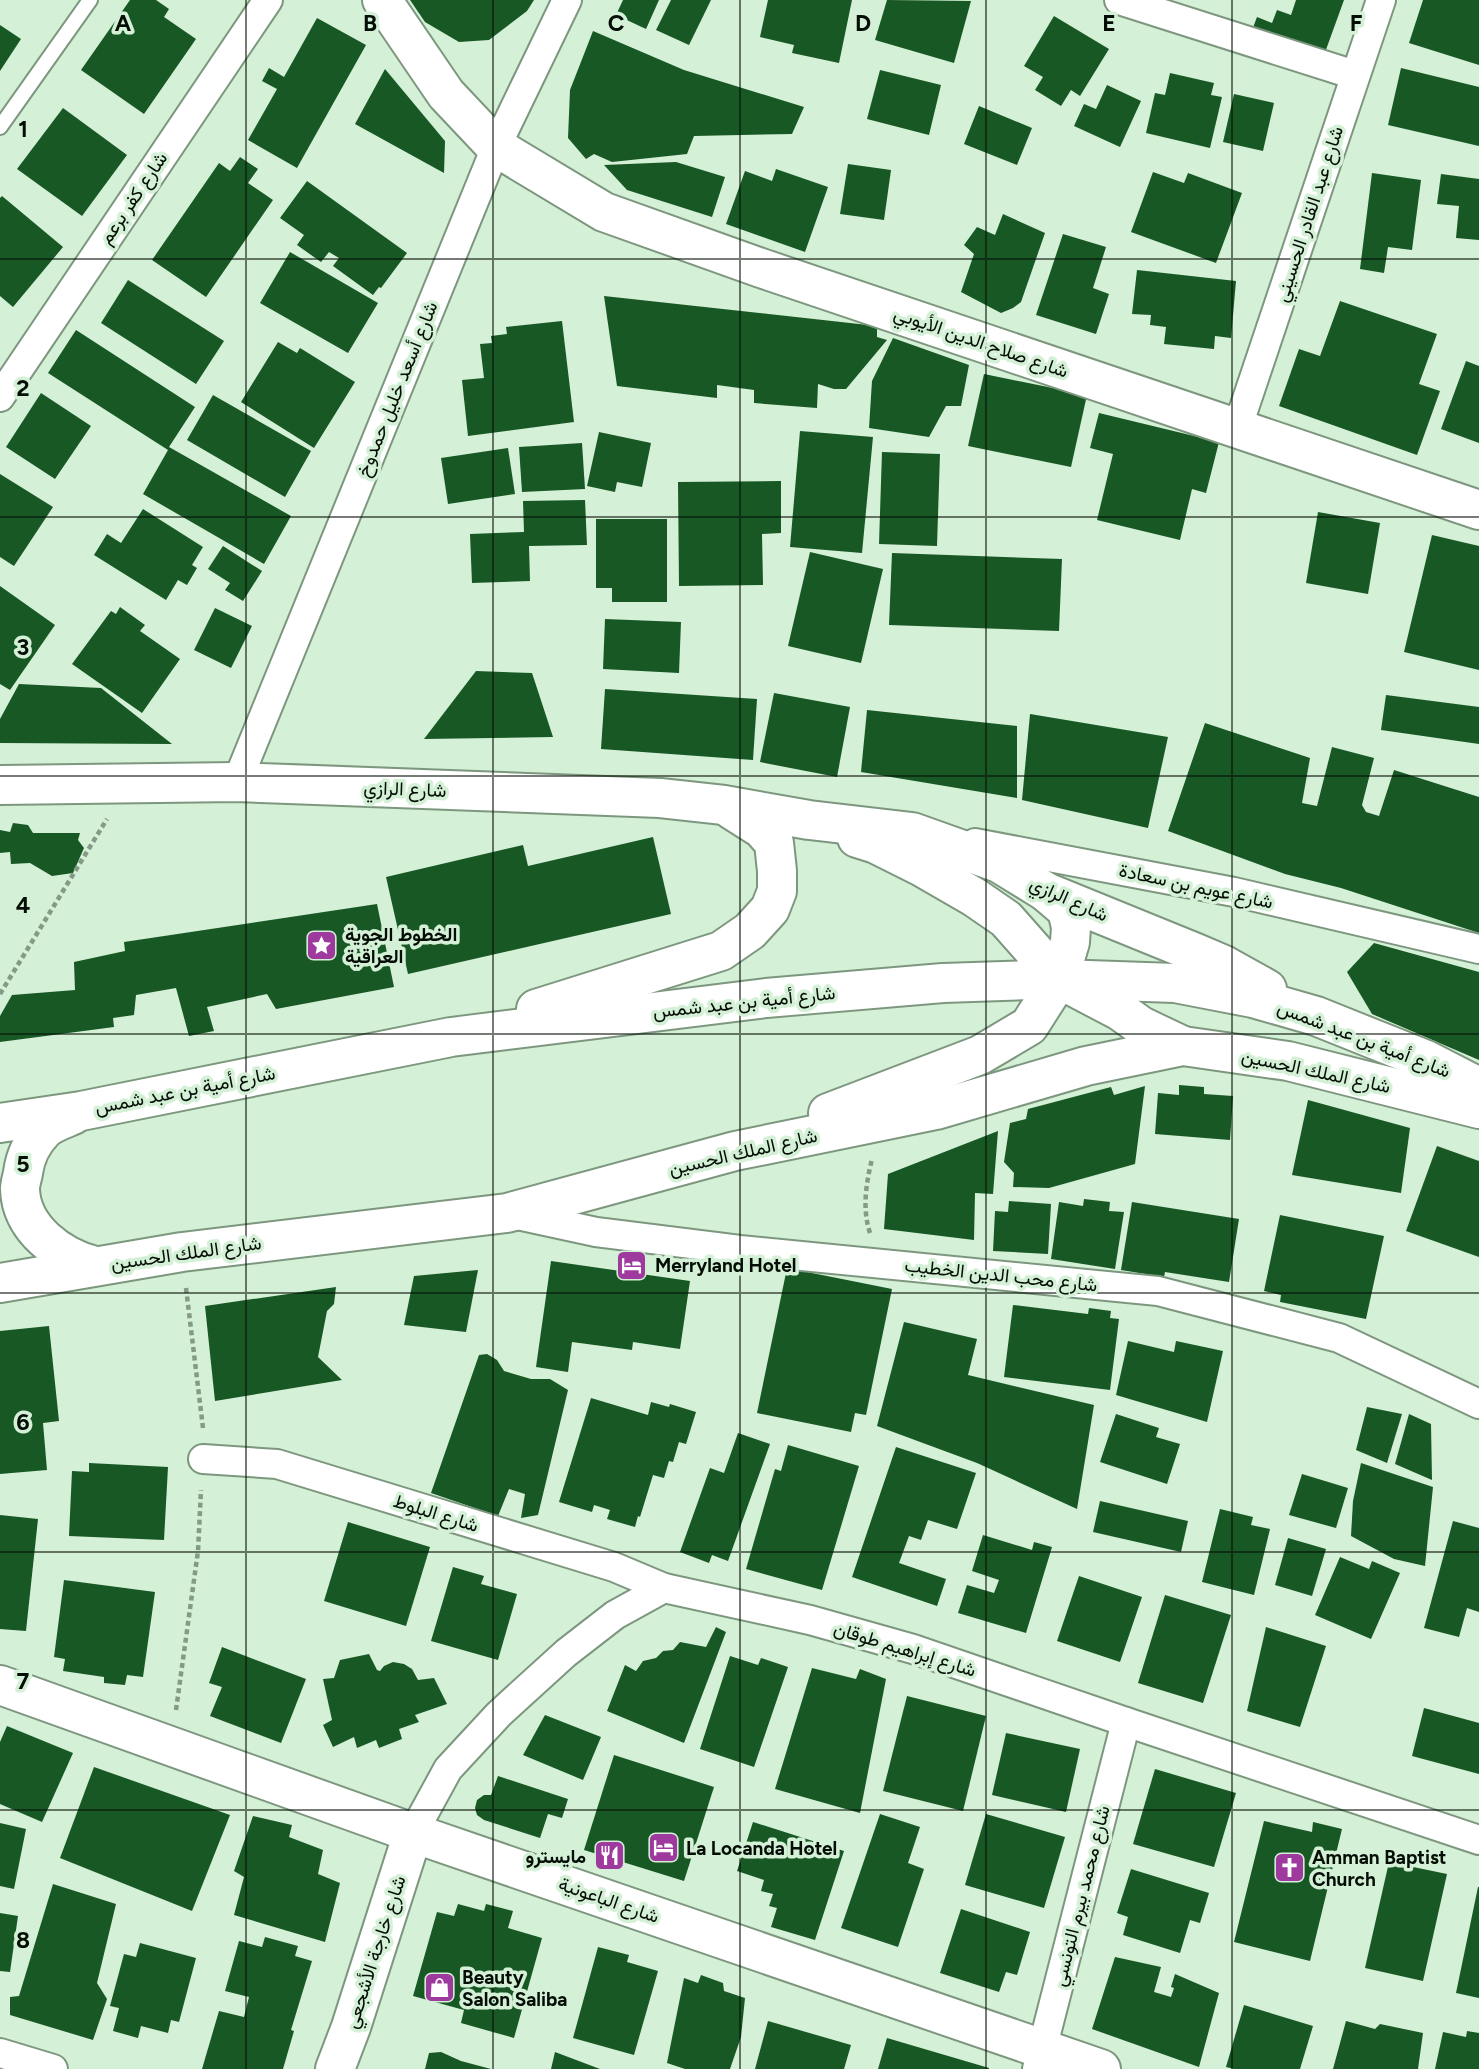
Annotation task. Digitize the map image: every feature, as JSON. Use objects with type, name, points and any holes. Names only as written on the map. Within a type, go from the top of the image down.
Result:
[{"type":"street","name":"شارع كفر برعم","points":[[0,397],[268,0]]},
{"type":"street","name":"شارع صلاح الدين الأيوبي","points":[[382,0],[446,94],[496,147],[604,212],[1479,510]]},
{"type":"street","name":"شارع أسعد خليل حمدوخ","points":[[237,782],[496,147],[567,0]]},
{"type":"street","points":[[1119,0],[1355,75]]},
{"type":"street","name":"شارع عبد القادر الحسيني","points":[[1237,429],[1381,0]]},
{"type":"street","name":"شارع الرازي","points":[[0,785],[237,782],[660,798],[912,832],[999,863],[1046,892],[1224,965],[1316,1016]]},
{"type":"street","points":[[451,1037],[721,951],[750,931],[770,909],[777,891],[774,843],[762,829],[724,805]]},
{"type":"street","name":"شارع الرازي","points":[[809,820],[876,844],[974,897],[1006,919],[1059,979],[1120,1011],[1141,1026],[1183,1046]]},
{"type":"street","name":"شارع عويم بن سعادة","points":[[912,832],[1012,848],[1234,892],[1479,949]]},
{"type":"street","points":[[735,1151],[980,1055],[1029,1026],[1059,979],[1070,942],[1067,910],[1046,892]]},
{"type":"street","name":"شارع أمية بن عبد شمس","points":[[0,1123],[81,1111],[451,1037],[766,998],[943,983],[1059,979],[1175,983],[1253,998],[1316,1016],[1426,1060],[1479,1087]]},
{"type":"street","name":"شارع الملك الحسين","points":[[0,1283],[182,1252],[507,1213],[735,1151],[936,1110],[1086,1066],[1183,1046],[1288,1061],[1479,1109]]},
{"type":"street","points":[[81,1111],[46,1128],[33,1143],[24,1163],[20,1189],[25,1212],[37,1231],[55,1248],[95,1266]]},
{"type":"street","name":"شارع محب الدين الخطيب","points":[[507,1213],[596,1232],[740,1250],[1158,1291],[1339,1338],[1479,1404]]},
{"type":"street","name":"شارع البلوط","points":[[203,1459],[278,1464],[614,1567],[664,1588]]},
{"type":"street","points":[[413,1833],[448,1769],[499,1714],[566,1653],[615,1615],[664,1588]]},
{"type":"street","name":"شارع إبراهيم طوقان","points":[[664,1588],[810,1620],[912,1649],[1479,1840]]},
{"type":"street","name":"شارع الباعونية","points":[[0,1685],[1040,2058],[1101,2069]]},
{"type":"street","name":"شارع محمد بيرم التونسي","points":[[1040,2058],[1126,1722]]},
{"type":"street","name":"شارع خارجة الأشجعي","points":[[335,2069],[413,1833]]},
{"type":"street","points":[[351,2027],[359,2069]]},
{"type":"street","points":[[0,2053],[53,2069]]},
{"type":"lane","points":[[0,127],[90,0]]},
{"type":"path","points":[[0,994],[128,785]]},
{"type":"path","points":[[882,1121],[865,1196],[867,1223],[882,1264]]},
{"type":"path","points":[[172,1746],[188,1624]]},
{"type":"building","points":[[130,0],[156,0],[169,9],[164,17],[196,39],[144,114],[81,70]]},
{"type":"building","points":[[410,0],[534,0],[527,11],[489,40],[459,42],[425,22]]},
{"type":"building","points":[[623,0],[659,0],[646,29],[616,15]]},
{"type":"building","points":[[671,0],[711,0],[689,45],[656,30]]},
{"type":"building","points":[[768,0],[852,0],[839,63],[792,53],[794,45],[760,37]]},
{"type":"building","points":[[887,0],[971,1],[954,63],[875,40]]},
{"type":"building","points":[[1296,0],[1344,0],[1323,58],[1251,33],[1257,17],[1272,23],[1277,10],[1291,15]]},
{"type":"building","points":[[1423,0],[1479,0],[1479,65],[1409,43]]},
{"type":"building","points":[[1054,16],[1109,49],[1080,96],[1071,90],[1061,106],[1035,90],[1043,77],[1024,66]]},
{"type":"building","points":[[317,18],[366,45],[297,168],[248,140],[277,89],[262,81],[269,68],[284,77]]},
{"type":"building","points":[[0,25],[21,39],[0,71]]},
{"type":"building","points":[[593,31],[684,70],[804,107],[792,134],[694,136],[687,154],[612,162],[594,154],[586,159],[568,138],[570,90]]},
{"type":"building","points":[[1401,68],[1479,87],[1479,146],[1388,125]]},
{"type":"building","points":[[385,69],[445,141],[444,173],[355,124]]},
{"type":"building","points":[[880,70],[941,85],[929,135],[867,119]]},
{"type":"building","points":[[1170,73],[1214,83],[1211,95],[1222,97],[1210,148],[1146,133],[1155,93],[1165,95]]},
{"type":"building","points":[[1107,85],[1141,101],[1120,147],[1074,126],[1084,104],[1096,109]]},
{"type":"building","points":[[1234,94],[1274,103],[1263,151],[1223,142]]},
{"type":"building","points":[[979,106],[1032,128],[1017,165],[964,144]]},
{"type":"building","points":[[63,108],[127,155],[82,216],[17,169]]},
{"type":"building","points":[[240,157],[258,169],[248,183],[273,200],[206,297],[152,260],[219,163],[230,171]]},
{"type":"building","points":[[676,162],[725,177],[712,217],[627,190],[604,165]]},
{"type":"building","points":[[848,164],[891,170],[884,220],[840,214]]},
{"type":"building","points":[[776,169],[828,187],[805,252],[726,224],[745,171],[772,181]]},
{"type":"building","points":[[1153,172],[1184,183],[1188,173],[1242,193],[1216,263],[1131,232]]},
{"type":"building","points":[[1372,173],[1421,180],[1412,250],[1388,247],[1384,273],[1360,269]]},
{"type":"building","points":[[1441,174],[1479,179],[1479,240],[1456,238],[1459,206],[1437,204]]},
{"type":"building","points":[[307,181],[407,253],[373,295],[333,266],[339,258],[329,252],[321,262],[297,245],[304,235],[280,218]]},
{"type":"building","points":[[2,196],[63,247],[13,307],[0,296]]},
{"type":"building","points":[[1003,214],[1045,233],[1021,302],[1001,313],[961,292],[974,254],[964,245],[977,227],[995,235]]},
{"type":"building","points":[[1063,234],[1106,247],[1093,288],[1109,294],[1096,334],[1036,315]]},
{"type":"building","points":[[290,252],[378,303],[348,353],[260,303]]},
{"type":"building","points":[[1137,270],[1236,281],[1231,338],[1215,336],[1214,349],[1164,344],[1166,327],[1150,325],[1151,315],[1132,314]]},
{"type":"building","points":[[128,280],[224,341],[196,384],[101,323]]},
{"type":"building","points":[[604,296],[877,326],[877,337],[887,340],[846,389],[834,389],[818,384],[817,408],[754,403],[754,390],[717,385],[717,398],[617,386]]},
{"type":"building","points":[[1340,301],[1437,334],[1419,384],[1440,391],[1417,455],[1279,406],[1299,349],[1320,356]]},
{"type":"building","points":[[562,321],[574,422],[468,436],[462,380],[484,378],[480,344],[492,343],[491,336],[507,334],[506,327]]},
{"type":"building","points":[[76,330],[195,407],[169,447],[291,516],[264,564],[143,494],[168,450],[48,373]]},
{"type":"building","points":[[893,338],[969,365],[961,406],[946,406],[929,437],[869,428],[872,381]]},
{"type":"building","points":[[278,342],[297,353],[300,348],[355,382],[314,448],[241,402]]},
{"type":"building","points":[[1466,361],[1479,366],[1479,443],[1441,429]]},
{"type":"building","points":[[984,374],[1087,395],[1071,467],[968,446]]},
{"type":"building","points":[[41,393],[91,426],[55,479],[6,447]]},
{"type":"building","points":[[213,395],[311,451],[285,497],[187,440]]},
{"type":"building","points":[[1099,413],[1219,442],[1206,493],[1192,489],[1180,540],[1097,520],[1113,454],[1090,448]]},
{"type":"building","points":[[800,431],[873,437],[862,553],[790,547]]},
{"type":"building","points":[[599,432],[651,443],[642,487],[617,482],[615,492],[587,486]]},
{"type":"building","points":[[582,443],[585,489],[522,492],[519,447]]},
{"type":"building","points":[[508,448],[515,494],[448,504],[441,458]]},
{"type":"building","points":[[882,452],[940,454],[937,546],[879,544]]},
{"type":"building","points":[[0,474],[53,507],[14,566],[0,557]]},
{"type":"building","points":[[781,481],[781,533],[762,534],[763,585],[679,586],[678,482]]},
{"type":"building","points":[[585,500],[587,545],[529,546],[530,581],[472,583],[470,534],[524,532],[523,501]]},
{"type":"building","points":[[143,509],[203,547],[192,565],[197,568],[187,585],[178,580],[166,600],[94,555],[107,534],[121,543]]},
{"type":"building","points":[[1318,512],[1380,523],[1368,594],[1306,583]]},
{"type":"building","points":[[596,519],[667,519],[667,602],[612,602],[612,588],[596,588]]},
{"type":"building","points":[[1432,535],[1479,546],[1479,670],[1404,652]]},
{"type":"building","points":[[223,546],[262,571],[243,601],[225,590],[230,583],[208,569]]},
{"type":"building","points":[[810,552],[883,569],[861,663],[788,646]]},
{"type":"building","points":[[892,553],[1062,559],[1059,631],[889,625]]},
{"type":"building","points":[[0,586],[55,625],[10,690],[0,684]]},
{"type":"building","points":[[120,607],[145,625],[140,631],[180,659],[142,713],[72,664],[111,611],[116,614]]},
{"type":"building","points":[[215,608],[252,626],[231,668],[194,650]]},
{"type":"building","points":[[605,619],[681,622],[679,673],[603,669]]},
{"type":"building","points":[[476,671],[532,673],[553,737],[424,739]]},
{"type":"building","points":[[19,684],[101,688],[172,744],[0,743],[0,719]]},
{"type":"building","points":[[605,689],[757,699],[753,760],[601,749]]},
{"type":"building","points":[[774,693],[850,707],[837,777],[760,762]]},
{"type":"building","points":[[1386,695],[1479,707],[1479,744],[1381,730]]},
{"type":"building","points":[[867,710],[1017,726],[1017,798],[861,772]]},
{"type":"building","points":[[1030,714],[1168,737],[1148,828],[1022,800]]},
{"type":"building","points":[[1205,723],[1310,758],[1302,803],[1317,806],[1332,747],[1374,758],[1362,805],[1366,812],[1379,816],[1394,770],[1479,797],[1479,933],[1341,888],[1285,874],[1168,831]]},
{"type":"building","points":[[13,823],[28,825],[33,833],[80,833],[78,840],[84,848],[73,873],[52,876],[30,863],[11,864],[10,852],[0,853],[0,830],[10,832]]},
{"type":"building","points":[[653,837],[671,914],[408,974],[386,877],[523,845],[528,866]]},
{"type":"building","points":[[377,904],[394,987],[276,1009],[267,994],[207,1007],[214,1031],[189,1036],[176,988],[136,995],[134,1015],[113,1018],[114,1027],[0,1042],[0,1016],[12,995],[75,990],[74,962],[125,951],[124,942]]},
{"type":"building","points":[[1374,943],[1479,972],[1479,1060],[1372,1014],[1347,972]]},
{"type":"building","points":[[1179,1085],[1204,1087],[1204,1094],[1233,1096],[1230,1140],[1155,1134],[1158,1093],[1179,1095]]},
{"type":"building","points":[[1145,1086],[1135,1164],[1049,1188],[1013,1187],[1014,1173],[1004,1162],[1010,1123],[1026,1119],[1028,1109],[1111,1087],[1114,1095]]},
{"type":"building","points":[[1308,1100],[1410,1128],[1401,1193],[1292,1175]]},
{"type":"building","points":[[998,1131],[993,1194],[975,1193],[974,1240],[884,1229],[888,1174]]},
{"type":"building","points":[[1437,1146],[1479,1161],[1479,1257],[1406,1231]]},
{"type":"building","points":[[1084,1199],[1110,1202],[1109,1211],[1124,1212],[1115,1269],[1051,1259],[1059,1202],[1083,1206]]},
{"type":"building","points":[[1009,1201],[1051,1204],[1048,1254],[993,1251],[995,1211],[1008,1212]]},
{"type":"building","points":[[1132,1202],[1239,1219],[1229,1282],[1165,1272],[1164,1277],[1121,1270]]},
{"type":"building","points":[[1280,1215],[1384,1236],[1366,1319],[1280,1302],[1281,1295],[1264,1291]]},
{"type":"building","points":[[551,1261],[690,1281],[680,1349],[633,1342],[632,1350],[572,1342],[568,1372],[536,1367]]},
{"type":"building","points":[[787,1268],[892,1289],[866,1415],[855,1413],[851,1432],[757,1413]]},
{"type":"building","points":[[478,1270],[466,1332],[404,1325],[414,1276]]},
{"type":"building","points":[[336,1287],[334,1304],[327,1311],[318,1357],[342,1380],[215,1401],[205,1306]]},
{"type":"building","points":[[1013,1305],[1088,1314],[1089,1308],[1111,1311],[1110,1318],[1119,1319],[1110,1390],[1004,1377]]},
{"type":"building","points":[[904,1322],[977,1339],[968,1375],[1094,1405],[1077,1509],[977,1463],[877,1426]]},
{"type":"building","points":[[49,1326],[59,1421],[43,1423],[47,1470],[0,1474],[0,1331]]},
{"type":"building","points":[[1128,1341],[1174,1352],[1176,1341],[1223,1351],[1207,1422],[1116,1395]]},
{"type":"building","points":[[487,1354],[497,1360],[504,1371],[531,1379],[550,1379],[568,1390],[538,1515],[521,1518],[525,1494],[509,1489],[498,1516],[431,1493],[479,1355]]},
{"type":"building","points":[[591,1398],[648,1415],[651,1402],[669,1407],[670,1404],[696,1412],[686,1444],[679,1442],[673,1462],[669,1461],[664,1478],[653,1475],[635,1527],[607,1519],[610,1510],[594,1505],[592,1512],[559,1502]]},
{"type":"building","points":[[1367,1407],[1402,1414],[1387,1463],[1356,1450]]},
{"type":"building","points":[[1116,1414],[1159,1428],[1156,1437],[1180,1444],[1167,1484],[1100,1462]]},
{"type":"building","points":[[1409,1414],[1431,1424],[1432,1480],[1395,1464]]},
{"type":"building","points":[[738,1433],[770,1444],[728,1561],[712,1555],[709,1563],[680,1552],[710,1468],[724,1473]]},
{"type":"building","points":[[788,1445],[859,1466],[822,1590],[746,1569],[775,1469],[781,1471]]},
{"type":"building","points":[[896,1447],[976,1473],[957,1529],[928,1520],[921,1540],[909,1536],[899,1563],[946,1579],[937,1606],[852,1577]]},
{"type":"building","points":[[89,1463],[168,1467],[164,1540],[69,1536],[72,1471],[89,1472]]},
{"type":"building","points":[[1361,1463],[1433,1487],[1425,1566],[1394,1559],[1351,1536],[1353,1501]]},
{"type":"building","points":[[1302,1474],[1348,1488],[1336,1528],[1289,1515]]},
{"type":"building","points":[[1100,1501],[1188,1521],[1181,1552],[1093,1532]]},
{"type":"building","points":[[1220,1509],[1253,1517],[1251,1525],[1270,1529],[1254,1595],[1202,1582]]},
{"type":"building","points":[[0,1515],[38,1519],[26,1631],[0,1629]]},
{"type":"building","points":[[1453,1521],[1479,1528],[1479,1612],[1467,1608],[1459,1637],[1424,1628]]},
{"type":"building","points":[[348,1522],[430,1547],[406,1626],[324,1601]]},
{"type":"building","points":[[983,1535],[1032,1550],[1034,1542],[1052,1547],[1026,1633],[958,1613],[967,1585],[994,1593],[999,1580],[972,1571]]},
{"type":"building","points":[[1288,1538],[1326,1549],[1312,1596],[1275,1585]]},
{"type":"building","points":[[1340,1557],[1369,1569],[1372,1561],[1400,1573],[1371,1639],[1315,1615]]},
{"type":"building","points":[[453,1567],[484,1576],[481,1584],[517,1594],[498,1660],[431,1641]]},
{"type":"building","points":[[1079,1576],[1142,1597],[1120,1662],[1057,1641]]},
{"type":"building","points":[[64,1580],[155,1592],[143,1677],[127,1675],[125,1685],[104,1683],[104,1677],[63,1671],[65,1659],[54,1657]]},
{"type":"building","points":[[1165,1595],[1231,1615],[1203,1703],[1138,1683]]},
{"type":"building","points":[[716,1627],[726,1632],[684,1743],[607,1711],[625,1665],[636,1671],[643,1661],[656,1658],[663,1651],[673,1650],[680,1642],[706,1647]]},
{"type":"building","points":[[1266,1627],[1326,1646],[1300,1727],[1247,1711]]},
{"type":"building","points":[[222,1647],[306,1679],[281,1743],[210,1716],[222,1687],[209,1683]]},
{"type":"building","points":[[369,1654],[377,1670],[380,1671],[393,1662],[412,1669],[418,1680],[434,1678],[447,1704],[415,1715],[419,1722],[399,1729],[402,1739],[379,1748],[376,1740],[357,1748],[354,1737],[333,1747],[323,1725],[332,1720],[323,1679],[334,1678],[340,1660]]},
{"type":"building","points":[[730,1656],[758,1665],[761,1658],[788,1667],[754,1767],[700,1749]]},
{"type":"building","points":[[812,1668],[856,1679],[860,1669],[886,1679],[860,1813],[775,1789]]},
{"type":"building","points":[[907,1696],[986,1716],[963,1811],[883,1791]]},
{"type":"building","points":[[1424,1708],[1479,1723],[1479,1774],[1412,1756]]},
{"type":"building","points":[[545,1715],[601,1737],[583,1780],[523,1755]]},
{"type":"building","points":[[7,1726],[73,1753],[42,1822],[0,1804],[0,1742]]},
{"type":"building","points":[[1006,1733],[1080,1749],[1066,1812],[992,1795]]},
{"type":"building","points":[[614,1755],[714,1787],[684,1881],[584,1850]]},
{"type":"building","points":[[94,1767],[230,1815],[192,1911],[60,1858]]},
{"type":"building","points":[[1155,1769],[1236,1793],[1214,1867],[1133,1844]]},
{"type":"building","points":[[498,1776],[568,1799],[562,1818],[548,1814],[540,1838],[484,1820],[477,1815],[477,1800],[484,1795],[491,1795]]},
{"type":"building","points":[[880,1814],[920,1827],[908,1863],[924,1869],[898,1947],[841,1928]]},
{"type":"building","points":[[986,1814],[1065,1837],[1044,1908],[965,1885]]},
{"type":"building","points":[[253,1816],[292,1825],[289,1837],[323,1850],[318,1874],[340,1883],[325,1942],[234,1915],[244,1877],[234,1871]]},
{"type":"building","points":[[1264,1821],[1312,1832],[1313,1822],[1342,1829],[1310,1961],[1234,1942]]},
{"type":"building","points":[[753,1822],[844,1851],[815,1940],[771,1927],[777,1908],[769,1906],[773,1894],[761,1891],[764,1880],[737,1871]]},
{"type":"building","points":[[0,1823],[26,1829],[14,1889],[0,1886]]},
{"type":"building","points":[[1389,1862],[1447,1874],[1423,1981],[1365,1968]]},
{"type":"building","points":[[1131,1869],[1209,1893],[1200,1923],[1190,1920],[1180,1953],[1123,1935],[1128,1917],[1117,1913]]},
{"type":"building","points":[[53,1884],[116,1904],[97,1983],[107,1999],[93,2040],[10,2015],[10,1997],[19,1996]]},
{"type":"building","points":[[1479,1887],[1479,1998],[1456,1993]]},
{"type":"building","points":[[458,1904],[484,1911],[486,1904],[513,1911],[508,1928],[542,1938],[514,2038],[461,2023],[464,2010],[413,1996],[437,1912],[454,1916]]},
{"type":"building","points":[[961,1909],[1030,1932],[1017,1975],[1006,1972],[999,1992],[940,1973]]},
{"type":"building","points":[[0,1913],[18,1916],[10,1972],[0,1971]]},
{"type":"building","points":[[265,1937],[298,1946],[295,1956],[312,1961],[291,2030],[294,2031],[283,2069],[202,2069],[219,2011],[244,2017],[249,1997],[225,1991],[239,1941],[262,1947]]},
{"type":"building","points":[[140,1943],[196,1958],[179,2022],[171,2020],[168,2033],[141,2026],[138,2038],[113,2031],[119,2008],[110,2006],[124,1954],[136,1957]]},
{"type":"building","points":[[598,1947],[629,1955],[627,1962],[658,1971],[634,2055],[573,2038]]},
{"type":"building","points":[[1115,1957],[1161,1967],[1154,1992],[1171,1997],[1175,1974],[1219,1993],[1199,2067],[1092,2029]]},
{"type":"building","points":[[701,1975],[723,1983],[724,1991],[745,1998],[741,2037],[730,2069],[685,2069],[667,2063],[684,1978],[698,1983]]},
{"type":"building","points":[[1244,2005],[1313,2026],[1300,2069],[1226,2067]]},
{"type":"building","points":[[768,2021],[851,2045],[844,2069],[755,2069]]},
{"type":"building","points":[[1346,2021],[1375,2029],[1380,2024],[1423,2033],[1418,2069],[1333,2069]]},
{"type":"building","points":[[1467,2031],[1479,2033],[1479,2069],[1435,2069],[1443,2032],[1466,2037]]},
{"type":"building","points":[[887,2038],[989,2068],[989,2069],[878,2069]]},
{"type":"building","points":[[441,2052],[491,2069],[425,2069],[429,2053]]},
{"type":"building","points":[[555,2052],[600,2069],[551,2069]]},
{"type":"place","name":"الخطوط الجوية العراقية","points":[[322,945]]},
{"type":"place","name":"Merryland Hotel","points":[[632,1265]]},
{"type":"place","name":"La Locanda Hotel","points":[[663,1848]]},
{"type":"place","name":"مايسترو","points":[[609,1856]]},
{"type":"place","name":"Amman Baptist Church","points":[[1289,1868]]},
{"type":"place","name":"Beauty Salon Saliba","points":[[439,1988]]}]
